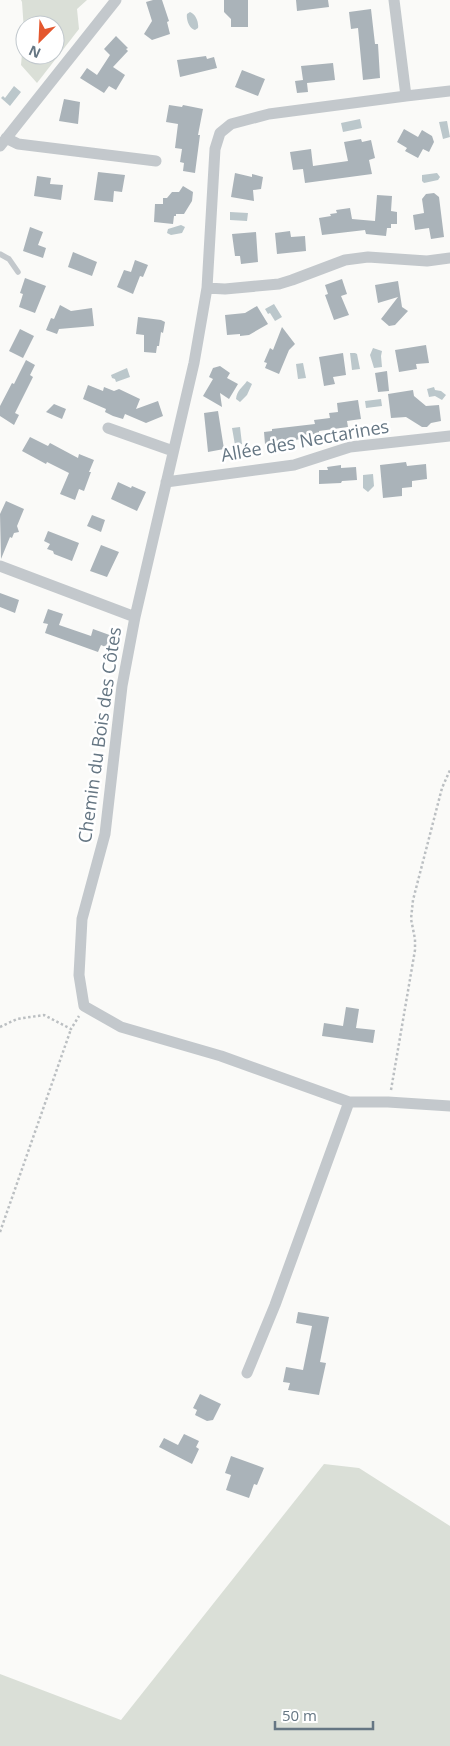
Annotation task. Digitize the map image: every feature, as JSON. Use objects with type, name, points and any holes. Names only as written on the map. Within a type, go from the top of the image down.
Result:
[{"type":"street","points":[[3,142],[116,0]]},
{"type":"street","points":[[394,0],[406,96]]},
{"type":"street","points":[[135,617],[194,363],[207,288],[215,149],[220,133],[231,124],[269,114],[450,91]]},
{"type":"street","points":[[3,142],[156,161]]},
{"type":"street","points":[[207,288],[225,289],[279,284],[345,260],[368,257],[427,261],[450,258]]},
{"type":"street","points":[[108,428],[173,451]]},
{"type":"street","name":"Allée des Nectarines","points":[[166,482],[294,465],[350,447],[450,436]]},
{"type":"street","name":"Chemin du Bois des Côtes","points":[[0,566],[135,617],[122,686],[105,834],[82,919],[79,975],[84,1006]]},
{"type":"street","points":[[84,1006],[121,1026],[221,1056],[349,1102],[388,1102],[450,1106]]},
{"type":"street","points":[[247,1373],[276,1305],[349,1102]]},
{"type":"lane","points":[[0,254],[9,259],[18,272]]},
{"type":"path","points":[[388,1102],[415,950],[411,919],[413,900],[442,788],[450,770]]},
{"type":"path","points":[[0,1232],[72,1029],[84,1006]]},
{"type":"path","points":[[0,1027],[17,1018],[44,1015],[72,1029]]},
{"type":"shaded area","points":[[21,0],[87,0],[77,9],[79,29],[65,47],[65,15],[23,15]]},
{"type":"shaded area","points":[[190,12],[197,21],[198,28],[195,30],[191,28],[188,21],[187,14]]},
{"type":"shaded area","points":[[21,65],[51,65],[37,83]]},
{"type":"shaded area","points":[[14,86],[21,92],[10,106],[1,98],[3,96],[5,98]]},
{"type":"shaded area","points":[[360,119],[362,128],[343,132],[341,123]]},
{"type":"shaded area","points":[[447,121],[450,137],[443,139],[439,122]]},
{"type":"shaded area","points":[[437,173],[440,177],[438,180],[424,183],[422,181],[422,175]]},
{"type":"shaded area","points":[[230,212],[248,213],[247,221],[230,220]]},
{"type":"shaded area","points":[[181,225],[185,227],[182,233],[171,235],[167,233],[168,229]]},
{"type":"shaded area","points":[[274,304],[282,317],[275,321],[265,309]]},
{"type":"shaded area","points":[[373,348],[382,351],[382,367],[374,368],[370,355]]},
{"type":"shaded area","points":[[350,353],[357,354],[360,369],[352,370]]},
{"type":"shaded area","points":[[303,363],[306,378],[298,379],[296,364]]},
{"type":"shaded area","points":[[127,368],[130,377],[116,382],[112,378],[111,375]]},
{"type":"shaded area","points":[[247,381],[252,384],[247,395],[240,402],[236,399],[237,396]]},
{"type":"shaded area","points":[[434,387],[435,390],[441,391],[446,395],[442,400],[435,396],[429,397],[427,389]]},
{"type":"shaded area","points":[[381,399],[382,406],[366,408],[365,401]]},
{"type":"shaded area","points":[[240,427],[242,444],[235,445],[232,428]]},
{"type":"shaded area","points":[[373,474],[374,486],[368,492],[363,488],[363,475]]},
{"type":"shaded area","points":[[324,1464],[359,1468],[450,1526],[450,1746],[0,1746],[0,1674],[121,1720]]},
{"type":"building","points":[[162,0],[169,21],[167,22],[170,34],[152,40],[144,34],[152,21],[146,2]]},
{"type":"building","points":[[224,0],[248,0],[248,27],[231,27],[231,19],[224,12]]},
{"type":"building","points":[[296,0],[328,0],[329,7],[297,11]]},
{"type":"building","points":[[371,9],[375,44],[378,44],[380,78],[363,80],[358,28],[351,29],[349,12]]},
{"type":"building","points":[[116,36],[128,48],[126,49],[128,51],[113,67],[125,75],[116,90],[109,86],[104,93],[80,78],[87,68],[97,75],[110,55],[104,49]]},
{"type":"building","points":[[206,56],[207,59],[214,57],[217,68],[180,77],[177,60]]},
{"type":"building","points":[[333,63],[335,80],[307,83],[308,92],[297,93],[295,81],[303,80],[301,66]]},
{"type":"building","points":[[242,70],[265,79],[258,96],[235,87]]},
{"type":"building","points":[[64,99],[80,102],[78,124],[59,121]]},
{"type":"building","points":[[169,105],[182,107],[183,105],[203,109],[198,135],[200,135],[195,173],[183,171],[184,163],[180,162],[182,149],[175,148],[178,124],[166,122]]},
{"type":"building","points":[[404,129],[418,137],[422,130],[432,136],[434,142],[429,152],[423,149],[418,158],[405,151],[407,148],[397,142]]},
{"type":"building","points":[[361,139],[362,142],[371,140],[375,158],[369,160],[372,174],[305,183],[303,169],[293,170],[290,152],[311,149],[313,166],[348,161],[344,142]]},
{"type":"building","points":[[98,172],[125,175],[122,192],[114,191],[113,202],[94,200]]},
{"type":"building","points":[[235,173],[252,177],[252,174],[263,177],[261,189],[253,190],[254,201],[231,197]]},
{"type":"building","points":[[37,176],[51,178],[50,184],[63,185],[61,200],[34,196]]},
{"type":"building","points":[[183,186],[193,192],[192,201],[184,214],[176,214],[173,224],[154,222],[155,204],[163,204],[163,198],[167,198],[172,192],[179,192]]},
{"type":"building","points":[[434,193],[439,197],[444,237],[431,239],[429,228],[415,230],[413,215],[424,213],[422,199],[426,194]]},
{"type":"building","points":[[377,195],[392,196],[391,211],[397,212],[397,224],[391,224],[391,228],[387,228],[386,236],[366,234],[365,230],[322,235],[319,218],[331,216],[330,214],[337,213],[336,210],[350,208],[352,219],[375,221]]},
{"type":"building","points":[[30,227],[43,232],[38,245],[46,248],[43,258],[23,251]]},
{"type":"building","points":[[290,231],[291,237],[305,236],[306,251],[277,254],[275,233]]},
{"type":"building","points":[[256,232],[258,262],[241,264],[240,256],[235,256],[232,234]]},
{"type":"building","points":[[73,252],[97,262],[92,276],[68,267]]},
{"type":"building","points":[[135,260],[148,265],[143,277],[140,276],[133,294],[117,287],[124,270],[131,272]]},
{"type":"building","points":[[25,278],[46,286],[35,313],[19,307],[23,294],[20,293]]},
{"type":"building","points":[[342,279],[347,294],[341,296],[349,315],[334,320],[325,295],[328,294],[325,285]]},
{"type":"building","points":[[398,281],[402,307],[408,311],[395,325],[389,326],[381,319],[398,297],[378,303],[375,285]]},
{"type":"building","points":[[60,305],[71,311],[92,308],[94,326],[59,329],[57,334],[46,330],[51,318],[54,319]]},
{"type":"building","points":[[257,306],[268,324],[249,335],[227,335],[225,315],[245,313]]},
{"type":"building","points":[[138,317],[165,322],[156,353],[144,352],[144,335],[136,334]]},
{"type":"building","points":[[282,327],[295,344],[289,350],[279,374],[265,368],[267,363],[264,362],[270,348],[273,350]]},
{"type":"building","points":[[20,329],[34,336],[23,358],[9,351]]},
{"type":"building","points":[[426,345],[429,363],[416,364],[417,369],[399,372],[395,350]]},
{"type":"building","points":[[343,353],[346,375],[333,377],[335,384],[324,386],[319,357]]},
{"type":"building","points":[[26,360],[35,365],[30,375],[33,377],[15,413],[19,415],[14,425],[0,416],[0,406]]},
{"type":"building","points":[[220,366],[230,373],[227,378],[238,384],[229,399],[220,393],[222,407],[203,396],[213,379],[209,377],[213,368]]},
{"type":"building","points":[[387,371],[389,391],[378,392],[375,373]]},
{"type":"building","points":[[88,385],[103,391],[104,387],[114,391],[119,389],[140,399],[136,409],[158,401],[163,416],[146,423],[125,414],[123,419],[113,416],[105,412],[106,409],[83,399]]},
{"type":"building","points":[[413,390],[414,396],[426,406],[439,405],[441,421],[431,423],[427,427],[422,427],[406,417],[391,418],[388,394]]},
{"type":"building","points":[[358,400],[361,419],[347,421],[348,427],[319,431],[319,434],[301,435],[302,439],[294,440],[294,442],[265,444],[264,432],[272,431],[272,429],[315,424],[314,420],[330,418],[329,413],[338,412],[337,403]]},
{"type":"building","points":[[54,404],[66,409],[62,419],[46,412]]},
{"type":"building","points":[[218,411],[224,449],[208,452],[204,413]]},
{"type":"building","points":[[30,437],[48,446],[50,443],[78,458],[79,454],[94,460],[84,491],[79,489],[75,500],[60,494],[69,473],[47,462],[46,464],[22,451]]},
{"type":"building","points":[[406,462],[407,466],[426,464],[427,479],[412,481],[412,487],[402,488],[402,496],[383,498],[380,465]]},
{"type":"building","points":[[341,465],[341,468],[356,467],[357,480],[319,484],[319,470],[328,470],[327,467]]},
{"type":"building","points":[[118,482],[146,492],[137,511],[111,499]]},
{"type":"building","points":[[6,501],[24,509],[17,526],[19,532],[14,533],[12,538],[10,537],[1,559],[0,514]]},
{"type":"building","points":[[92,515],[105,520],[101,532],[87,526]]},
{"type":"building","points":[[48,531],[79,543],[72,561],[47,549],[50,544],[44,541]]},
{"type":"building","points":[[101,545],[119,552],[107,577],[90,571]]},
{"type":"building","points":[[0,593],[19,600],[15,613],[0,607]]},
{"type":"building","points":[[48,609],[63,614],[59,625],[91,636],[93,629],[115,637],[110,649],[101,645],[98,652],[45,633],[48,624],[43,623]]},
{"type":"building","points":[[346,1007],[359,1009],[356,1028],[375,1030],[373,1043],[322,1036],[324,1023],[343,1026]]},
{"type":"building","points":[[298,1312],[329,1317],[320,1362],[326,1363],[319,1395],[288,1390],[290,1383],[283,1382],[286,1367],[303,1370],[312,1326],[296,1323]]},
{"type":"building","points":[[200,1394],[221,1404],[213,1420],[207,1421],[195,1415],[197,1410],[193,1408]]},
{"type":"building","points":[[184,1434],[199,1441],[196,1447],[199,1449],[192,1464],[159,1447],[164,1438],[178,1445]]},
{"type":"building","points":[[231,1456],[264,1468],[257,1485],[254,1484],[249,1498],[226,1490],[231,1475],[225,1473]]}]
